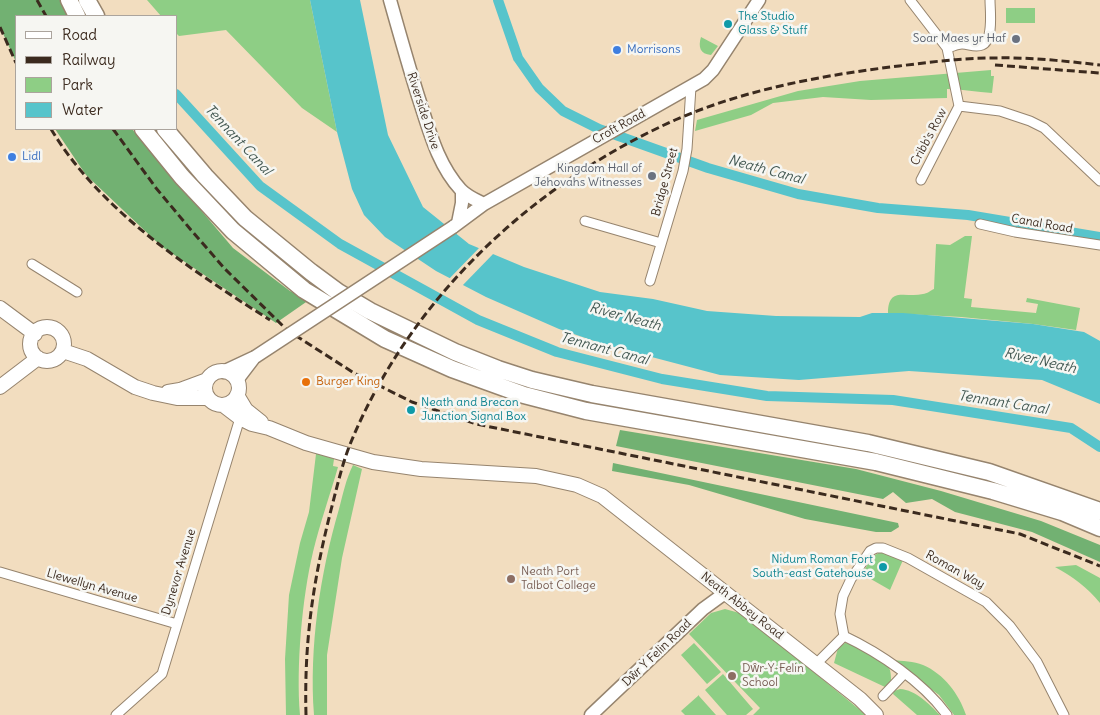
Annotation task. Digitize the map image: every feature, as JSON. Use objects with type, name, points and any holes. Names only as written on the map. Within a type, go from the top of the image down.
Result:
[{"type":"highway","points":[[69,0],[76,15]]},
{"type":"highway","points":[[87,0],[95,15]]},
{"type":"highway","points":[[144,130],[182,177],[233,230],[304,290],[385,338],[452,369],[524,395],[586,410],[876,462],[993,491],[1062,512],[1100,528]]},
{"type":"highway","points":[[166,130],[205,176],[245,218],[311,272],[370,311],[455,352],[532,380],[592,394],[868,443],[989,472],[1100,511]]},
{"type":"main road","name":"Riverside Drive","points":[[390,0],[431,138],[445,168],[462,191],[484,204]]},
{"type":"main road","name":"Croft Road","points":[[255,357],[484,204],[704,79],[713,70],[759,0]]},
{"type":"main road","points":[[455,225],[462,203],[462,191]]},
{"type":"main road","points":[[0,308],[34,334]]},
{"type":"main road","points":[[44,328],[57,330],[64,340],[63,351],[55,359],[49,361],[38,358],[31,348],[34,334],[44,328]]},
{"type":"main road","points":[[63,351],[87,358],[135,387],[153,393],[177,398],[208,398]]},
{"type":"main road","points":[[153,393],[180,390],[207,380],[214,374],[223,372],[255,357]]},
{"type":"main road","points":[[236,380],[255,357]]},
{"type":"main road","points":[[0,387],[38,358]]},
{"type":"main road","points":[[223,372],[228,373],[236,380],[238,390],[232,402],[223,405]]},
{"type":"main road","points":[[207,380],[205,390],[208,398],[214,403],[223,405],[240,418],[252,424],[269,428]]},
{"type":"main road","points":[[237,395],[246,410],[269,428]]},
{"type":"main road","name":"Neath Abbey Road","points":[[269,428],[306,443],[373,462],[421,469],[536,476],[577,485],[606,500],[860,699],[876,715]]},
{"type":"main road","name":"Dŵr Y Felin Road","points":[[591,715],[703,609],[725,593]]},
{"type":"street","points":[[910,0],[947,48],[959,106],[1000,111],[1037,124],[1044,128],[1100,180]]},
{"type":"street","points":[[947,48],[964,44],[982,46],[987,41],[990,28],[990,0]]},
{"type":"street","name":"Bridge Street","points":[[650,282],[688,149],[691,87]]},
{"type":"street","name":"Cribb's Row","points":[[921,180],[959,106]]},
{"type":"street","points":[[585,221],[661,243]]},
{"type":"street","name":"Canal Road","points":[[980,224],[1024,234],[1100,245]]},
{"type":"street","points":[[32,264],[78,292]]},
{"type":"street","name":"Dynevor Avenue","points":[[116,715],[162,674],[240,418]]},
{"type":"street","name":"Roman Way","points":[[844,636],[840,614],[843,596],[851,579],[870,551],[876,548],[884,548],[908,558],[986,602],[1010,626],[1037,662],[1064,715]]},
{"type":"street","name":"Llewellyn Avenue","points":[[0,572],[177,624]]},
{"type":"street","points":[[816,664],[844,636],[880,657],[923,688],[947,715]]},
{"type":"street","points":[[883,696],[904,674]]},
{"type":"green space","points":[[0,0],[63,0],[70,15],[15,15],[15,60],[0,27]]},
{"type":"green space","points":[[147,0],[310,0],[337,132],[302,108],[226,30],[179,36],[178,15],[160,15]]},
{"type":"green space","points":[[1006,8],[1035,8],[1035,23],[1006,23]]},
{"type":"green space","points":[[701,37],[718,46],[711,55],[702,52]]},
{"type":"green space","points":[[991,70],[991,76],[994,76],[992,93],[947,89],[947,98],[871,100],[823,97],[773,103],[751,115],[695,131],[697,120],[798,91],[860,81]]},
{"type":"green space","points":[[56,130],[133,130],[233,248],[290,291],[309,300],[276,323],[161,246],[86,175]]},
{"type":"green space","points":[[965,236],[972,236],[964,298],[972,299],[971,307],[1036,313],[1038,304],[1026,302],[1027,298],[1080,308],[1076,330],[961,317],[888,313],[891,299],[895,296],[924,294],[934,289],[936,244],[950,245]]},
{"type":"green space","points":[[620,430],[856,469],[941,491],[1041,521],[1100,545],[1100,562],[1032,532],[955,512],[932,499],[906,503],[893,492],[883,499],[616,446]]},
{"type":"green space","points":[[316,454],[323,454],[334,459],[333,466],[338,467],[309,570],[299,654],[300,715],[286,715],[285,659],[289,595],[309,512]]},
{"type":"green space","points":[[613,463],[898,523],[899,527],[891,532],[876,532],[805,519],[689,485],[612,471]]},
{"type":"green space","points":[[353,465],[362,469],[342,558],[327,655],[327,715],[314,715],[313,663],[321,585],[332,534],[348,476]]},
{"type":"green space","name":"Nidum Roman Fort South-east Gatehouse","points":[[880,552],[903,560],[890,590],[862,574],[872,557]]},
{"type":"green space","points":[[1076,565],[1100,578],[1100,603],[1079,583],[1055,567]]},
{"type":"green space","points":[[725,609],[743,614],[866,715],[753,715],[760,708],[689,634],[711,613]]},
{"type":"green space","points":[[694,643],[721,672],[707,684],[681,655]]},
{"type":"green space","points":[[845,643],[863,649],[887,666],[890,670],[891,682],[885,687],[834,663],[838,648]]},
{"type":"green space","points":[[892,660],[919,664],[938,674],[955,692],[966,715],[954,715],[939,695]]},
{"type":"green space","points":[[723,674],[753,709],[746,715],[727,715],[705,690]]},
{"type":"green space","points":[[900,689],[917,695],[940,715],[917,715],[893,694],[894,691]]},
{"type":"green space","points":[[699,695],[716,715],[685,715],[681,711]]},
{"type":"water","name":"River Neath","points":[[310,0],[360,0],[388,135],[423,207],[469,244],[524,267],[600,292],[653,299],[707,311],[776,316],[860,317],[872,313],[903,313],[1033,324],[1084,332],[1100,341],[1100,404],[1042,380],[909,371],[799,380],[720,375],[606,345],[559,329],[486,297],[436,271],[385,237],[364,215],[352,189],[337,132]]},
{"type":"pier","points":[[481,246],[495,252],[461,287],[448,280]]},
{"type":"waterway","name":"Neath Canal","points":[[498,0],[518,58],[539,88],[563,111],[599,129],[708,168],[798,194],[878,208],[968,215],[1100,237]]},
{"type":"waterway","name":"Tennant Canal","points":[[178,96],[260,186],[340,244],[478,320],[557,352],[662,379],[767,396],[893,400],[1071,428],[1100,447]]},
{"type":"railway","points":[[37,0],[45,15]]},
{"type":"railway","points":[[0,27],[15,61]]},
{"type":"railway","points":[[306,715],[308,637],[319,562],[342,467],[351,442],[376,389],[407,339],[443,293],[483,250],[526,211],[573,176],[623,146],[702,109],[757,92],[842,74],[958,59],[1020,58],[1100,65]]},
{"type":"railway","points":[[995,65],[1100,73]]},
{"type":"railway","points":[[52,130],[71,159],[121,212],[149,236],[209,281],[270,320]]},
{"type":"railway","points":[[114,130],[156,188],[191,230],[225,269],[287,330],[354,373],[412,402],[476,424],[1020,534],[1100,566]]},
{"type":"place","name":"The Studio Glass & Stuff","points":[[728,24]]},
{"type":"place","name":"Soar Maes yr Haf","points":[[1016,39]]},
{"type":"place","name":"Morrisons","points":[[617,50]]},
{"type":"place","name":"Lidl","points":[[12,157]]},
{"type":"place","name":"Kingdom Hall of Jehovahs Witnesses","points":[[652,176]]},
{"type":"place","name":"Burger King","points":[[306,382]]},
{"type":"place","name":"Neath and Brecon Junction Signal Box","points":[[411,410]]},
{"type":"place","name":"Nidum Roman Fort South-east Gatehouse","points":[[883,567]]},
{"type":"place","name":"Neath Port Talbot College","points":[[511,579]]},
{"type":"place","name":"Dŵr-Y-Felin School","points":[[732,676]]}]
